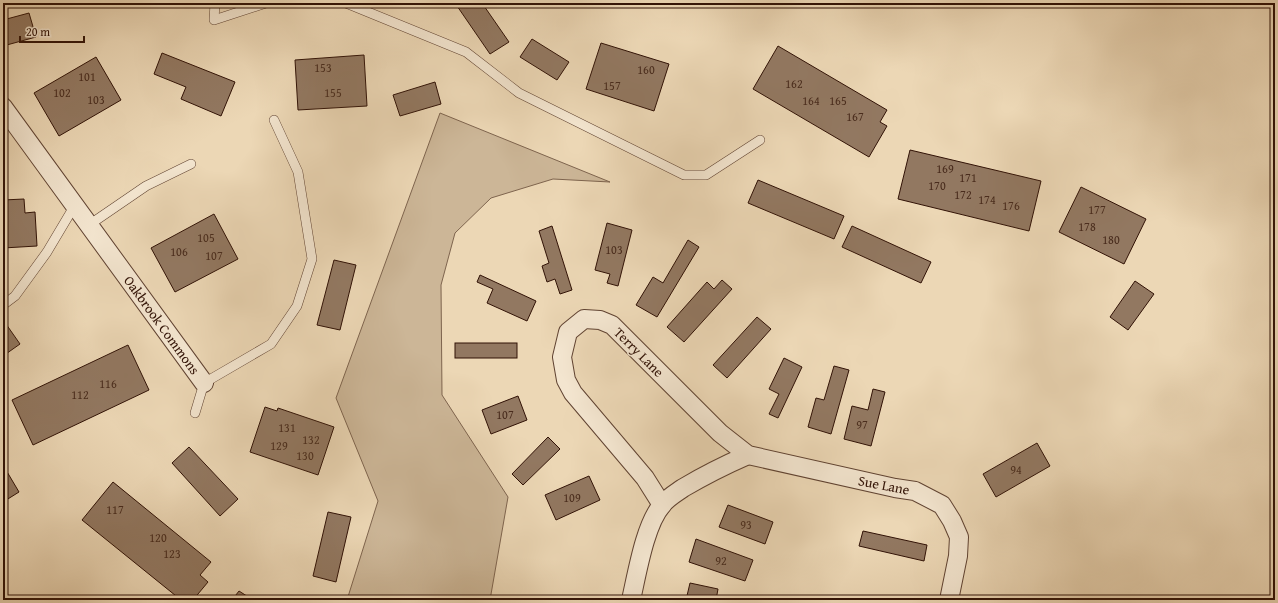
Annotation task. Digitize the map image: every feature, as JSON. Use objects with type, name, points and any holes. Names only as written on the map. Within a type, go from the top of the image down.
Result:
[{"type":"street","name":"Oakbrook Commons","points":[[3,106],[204,383]]},
{"type":"street","name":"Terry Lane","points":[[662,505],[645,478],[573,393],[566,380],[562,357],[568,332],[584,319],[600,320],[612,325],[720,433],[748,455]]},
{"type":"street","points":[[632,600],[642,551],[652,521],[662,505],[677,492],[705,474],[748,455]]},
{"type":"street","name":"Sue Lane","points":[[748,455],[895,488],[916,490],[942,505],[952,521],[959,537],[958,556],[949,600]]},
{"type":"lane","points":[[215,3],[214,20],[266,3]]},
{"type":"lane","points":[[346,3],[466,52],[519,93],[684,175],[706,175],[760,140]]},
{"type":"lane","name":"Oakbrook Commons","points":[[204,383],[271,344],[297,306],[312,259],[298,172],[274,120]]},
{"type":"lane","points":[[89,225],[146,186],[191,164]]},
{"type":"lane","points":[[3,305],[15,296],[47,252],[75,206]]},
{"type":"lane","points":[[195,413],[204,383]]},
{"type":"shaded area","points":[[440,113],[610,182],[553,179],[491,198],[455,233],[441,285],[442,395],[508,497],[490,600],[347,600],[378,501],[336,398]]},
{"type":"building","points":[[455,3],[482,3],[509,42],[490,54]]},
{"type":"building","points":[[29,13],[36,37],[3,46],[3,20]]},
{"type":"building","points":[[532,39],[569,62],[557,80],[520,57]]},
{"type":"building","points":[[601,43],[669,64],[654,111],[586,89]]},
{"type":"building","points":[[778,46],[887,110],[880,122],[887,126],[869,157],[753,89]]},
{"type":"building","points":[[162,53],[235,82],[221,116],[181,99],[186,87],[154,74]]},
{"type":"building","points":[[364,55],[367,106],[298,110],[295,60]]},
{"type":"building","points":[[96,57],[121,100],[59,136],[34,93]]},
{"type":"building","points":[[435,82],[441,104],[400,116],[393,95]]},
{"type":"building","points":[[910,150],[1041,181],[1029,231],[898,199]]},
{"type":"building","points":[[758,180],[844,216],[834,239],[748,203]]},
{"type":"building","points":[[1081,187],[1146,219],[1124,264],[1059,232]]},
{"type":"building","points":[[24,199],[25,213],[35,212],[37,246],[3,248],[3,200]]},
{"type":"building","points":[[214,214],[238,259],[175,292],[151,248]]},
{"type":"building","points":[[607,223],[632,230],[618,286],[607,283],[610,274],[595,270]]},
{"type":"building","points":[[552,226],[572,290],[560,294],[555,279],[547,282],[542,266],[549,263],[539,231]]},
{"type":"building","points":[[852,226],[931,262],[921,283],[842,247]]},
{"type":"building","points":[[688,240],[699,247],[657,317],[636,305],[653,277],[663,283]]},
{"type":"building","points":[[334,260],[356,265],[340,330],[317,325]]},
{"type":"building","points":[[480,275],[536,301],[527,321],[487,303],[493,289],[477,282]]},
{"type":"building","points":[[722,280],[732,289],[684,342],[667,327],[707,282],[714,289]]},
{"type":"building","points":[[1135,281],[1154,294],[1128,330],[1110,317]]},
{"type":"building","points":[[757,317],[771,329],[727,378],[713,365]]},
{"type":"building","points":[[6,324],[20,344],[3,356],[3,326]]},
{"type":"building","points":[[455,343],[517,343],[517,358],[455,358]]},
{"type":"building","points":[[128,345],[149,390],[33,445],[12,400]]},
{"type":"building","points":[[784,358],[802,367],[778,418],[769,414],[779,394],[769,389]]},
{"type":"building","points":[[834,366],[849,370],[831,434],[808,427],[816,398],[824,400]]},
{"type":"building","points":[[873,389],[885,392],[871,446],[844,439],[852,406],[868,410]]},
{"type":"building","points":[[518,396],[527,420],[491,434],[482,410]]},
{"type":"building","points":[[265,407],[277,411],[278,408],[334,427],[318,475],[250,452]]},
{"type":"building","points":[[548,437],[560,449],[523,485],[512,474]]},
{"type":"building","points":[[1037,443],[1050,466],[996,497],[983,474]]},
{"type":"building","points":[[189,447],[238,499],[220,516],[172,463]]},
{"type":"building","points":[[3,465],[19,492],[3,502]]},
{"type":"building","points":[[589,476],[600,500],[556,520],[545,495]]},
{"type":"building","points":[[113,482],[211,562],[200,575],[208,582],[193,600],[181,600],[82,520]]},
{"type":"building","points":[[728,505],[773,522],[765,544],[719,527]]},
{"type":"building","points":[[328,512],[351,517],[336,582],[313,576]]},
{"type":"building","points":[[863,531],[927,545],[924,561],[859,546]]},
{"type":"building","points":[[696,539],[753,560],[745,581],[689,562]]},
{"type":"building","points":[[690,583],[718,589],[716,600],[686,600]]},
{"type":"building","points":[[239,591],[253,600],[232,600]]}]
